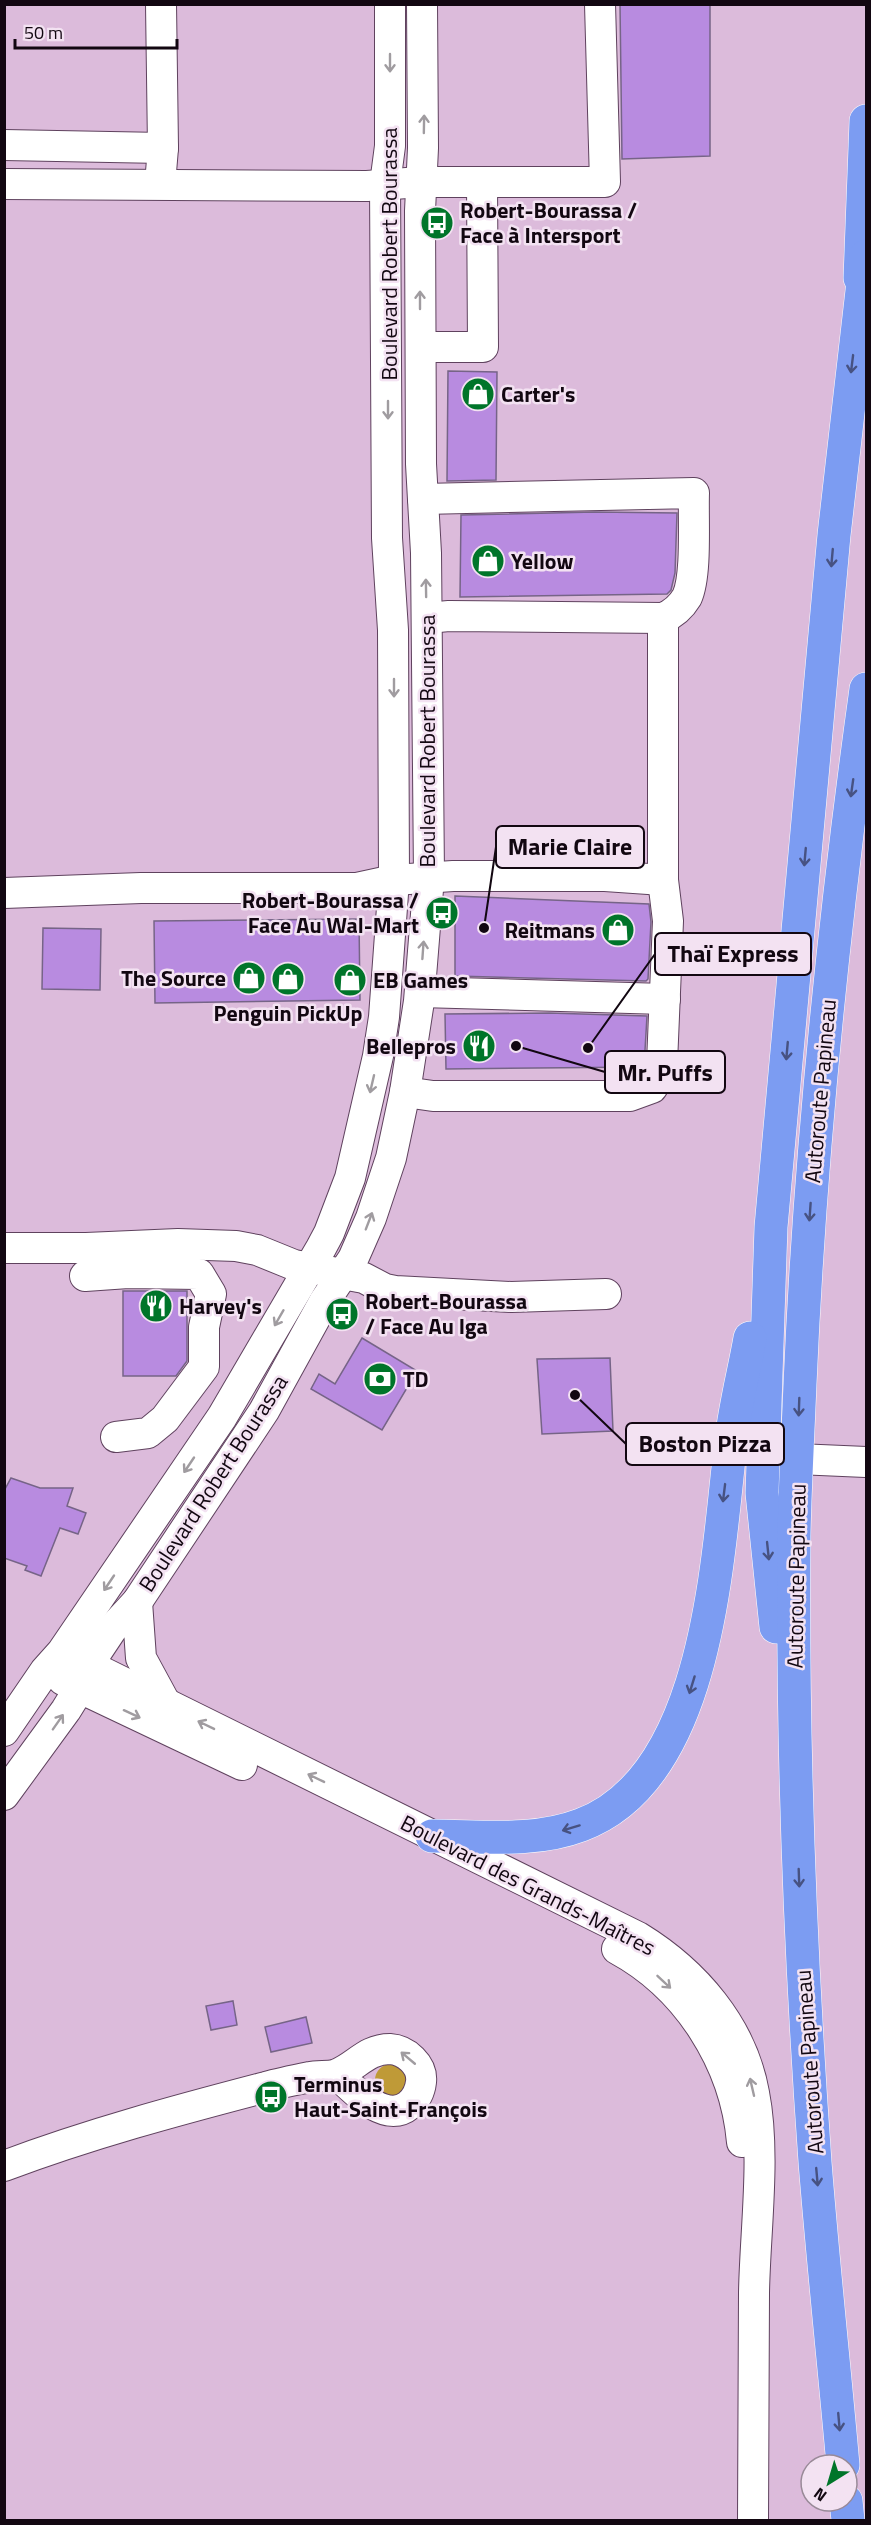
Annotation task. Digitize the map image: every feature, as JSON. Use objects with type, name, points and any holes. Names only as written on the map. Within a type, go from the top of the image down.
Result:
[{"type":"highway","points":[[859,306],[867,121]]},
{"type":"highway","points":[[797,1819],[762,1493],[771,1227],[833,547],[859,306],[867,256]]},
{"type":"highway","name":"Autoroute Papineau","points":[[842,2453],[815,2153],[804,1989],[797,1819],[794,1533],[806,1272],[821,1067],[840,882],[867,689]]},
{"type":"highway","points":[[432,1836],[535,1837],[582,1825],[603,1815],[640,1782],[657,1762],[673,1736],[685,1709],[700,1656],[711,1594],[732,1435],[771,1227]]},
{"type":"street","points":[[160,184],[163,148],[161,4]]},
{"type":"street","name":"Boulevard Robert Bourassa","points":[[4,1796],[69,1669],[222,1417],[329,1233],[350,1178],[372,1080],[384,1017],[394,880],[393,630],[387,538],[385,184],[390,146],[390,4]]},
{"type":"street","name":"Boulevard Robert Bourassa","points":[[4,1731],[112,1629],[137,1602],[264,1411],[312,1322],[344,1274],[360,1244],[391,1158],[405,1092],[420,992],[429,877],[427,618],[421,347],[422,4]]},
{"type":"street","points":[[4,184],[367,186],[420,182],[605,182],[600,4]]},
{"type":"street","points":[[4,145],[163,148]]},
{"type":"street","points":[[421,347],[483,347],[482,182]]},
{"type":"street","points":[[423,499],[694,493],[692,580],[687,596],[672,614],[663,618],[449,616],[427,618]]},
{"type":"street","points":[[405,1092],[433,1096],[604,1097],[642,1093],[652,1089],[660,1075],[668,911],[663,880],[663,618]]},
{"type":"street","points":[[4,893],[141,888],[357,888],[394,880],[429,877],[605,876],[663,880]]},
{"type":"street","points":[[420,992],[665,999]]},
{"type":"street","points":[[4,1248],[226,1245],[257,1250],[282,1261],[308,1268],[364,1278],[395,1292],[511,1297],[606,1294]]},
{"type":"street","points":[[85,1276],[128,1273],[199,1274],[211,1294],[204,1327],[204,1367],[165,1419],[148,1433],[116,1437]]},
{"type":"street","points":[[797,1459],[867,1462]]},
{"type":"street","points":[[137,1602],[141,1658],[167,1706]]},
{"type":"street","name":"Boulevard des Grands-Maîtres","points":[[69,1669],[271,1778],[608,1943],[635,1959],[661,1979],[693,2013],[718,2055],[729,2084],[741,2135],[754,2291]]},
{"type":"street","name":"Boulevard des Grands-Maîtres","points":[[69,1669],[167,1706],[650,1944],[690,1977],[718,2010],[745,2059],[757,2112],[759,2139],[754,2291],[753,2520]]},
{"type":"street","points":[[4,2166],[144,2120],[268,2086],[309,2077],[337,2074]]},
{"type":"shaded area","points":[[391,2064],[403,2068],[407,2080],[403,2092],[391,2096],[379,2092],[375,2080],[379,2068]]},
{"type":"building","points":[[620,4],[710,4],[710,156],[622,159]]},
{"type":"building","points":[[448,371],[497,372],[496,480],[447,481]]},
{"type":"building","points":[[677,513],[675,573],[671,590],[667,594],[460,597],[461,515]]},
{"type":"building","points":[[455,896],[649,904],[651,922],[648,979],[646,981],[455,976]]},
{"type":"building","points":[[359,919],[360,1000],[155,1003],[154,921]]},
{"type":"building","points":[[43,928],[101,929],[100,990],[42,989]]},
{"type":"building","points":[[549,1013],[647,1016],[644,1067],[446,1069],[445,1014]]},
{"type":"building","points":[[123,1291],[187,1291],[187,1361],[176,1376],[123,1376]]},
{"type":"building","points":[[362,1338],[417,1371],[382,1430],[311,1389],[319,1374],[335,1384]]},
{"type":"building","points":[[610,1358],[613,1431],[542,1434],[537,1359]]},
{"type":"building","points":[[11,1478],[40,1488],[73,1488],[67,1506],[86,1513],[78,1534],[60,1528],[41,1576],[25,1570],[27,1566],[4,1558],[4,1491]]},
{"type":"building","points":[[233,2001],[237,2025],[211,2030],[206,2006]]},
{"type":"building","points":[[306,2017],[312,2043],[271,2052],[265,2027]]},
{"type":"place","name":"Robert-Bourassa / Face à Intersport","points":[[437,223]]},
{"type":"place","name":"Carter's","points":[[478,394]]},
{"type":"place","name":"Yellow","points":[[488,561]]},
{"type":"place","name":"Robert-Bourassa / Face Au Wal-Mart","points":[[442,913]]},
{"type":"place","name":"Marie Claire","points":[[484,928]]},
{"type":"place","name":"Reitmans","points":[[618,930]]},
{"type":"place","name":"The Source","points":[[249,978]]},
{"type":"place","name":"Penguin PickUp","points":[[288,979]]},
{"type":"place","name":"EB Games","points":[[350,980]]},
{"type":"place","name":"Bellepros","points":[[479,1046]]},
{"type":"place","name":"Mr. Puffs","points":[[516,1046]]},
{"type":"place","name":"Thaï Express","points":[[588,1048]]},
{"type":"place","name":"Harvey's","points":[[156,1306]]},
{"type":"place","name":"Robert-Bourassa / Face Au Iga","points":[[342,1314]]},
{"type":"place","name":"TD","points":[[380,1379]]},
{"type":"place","name":"Boston Pizza","points":[[575,1395]]},
{"type":"place","name":"Terminus Haut-Saint-François","points":[[271,2097]]}]
